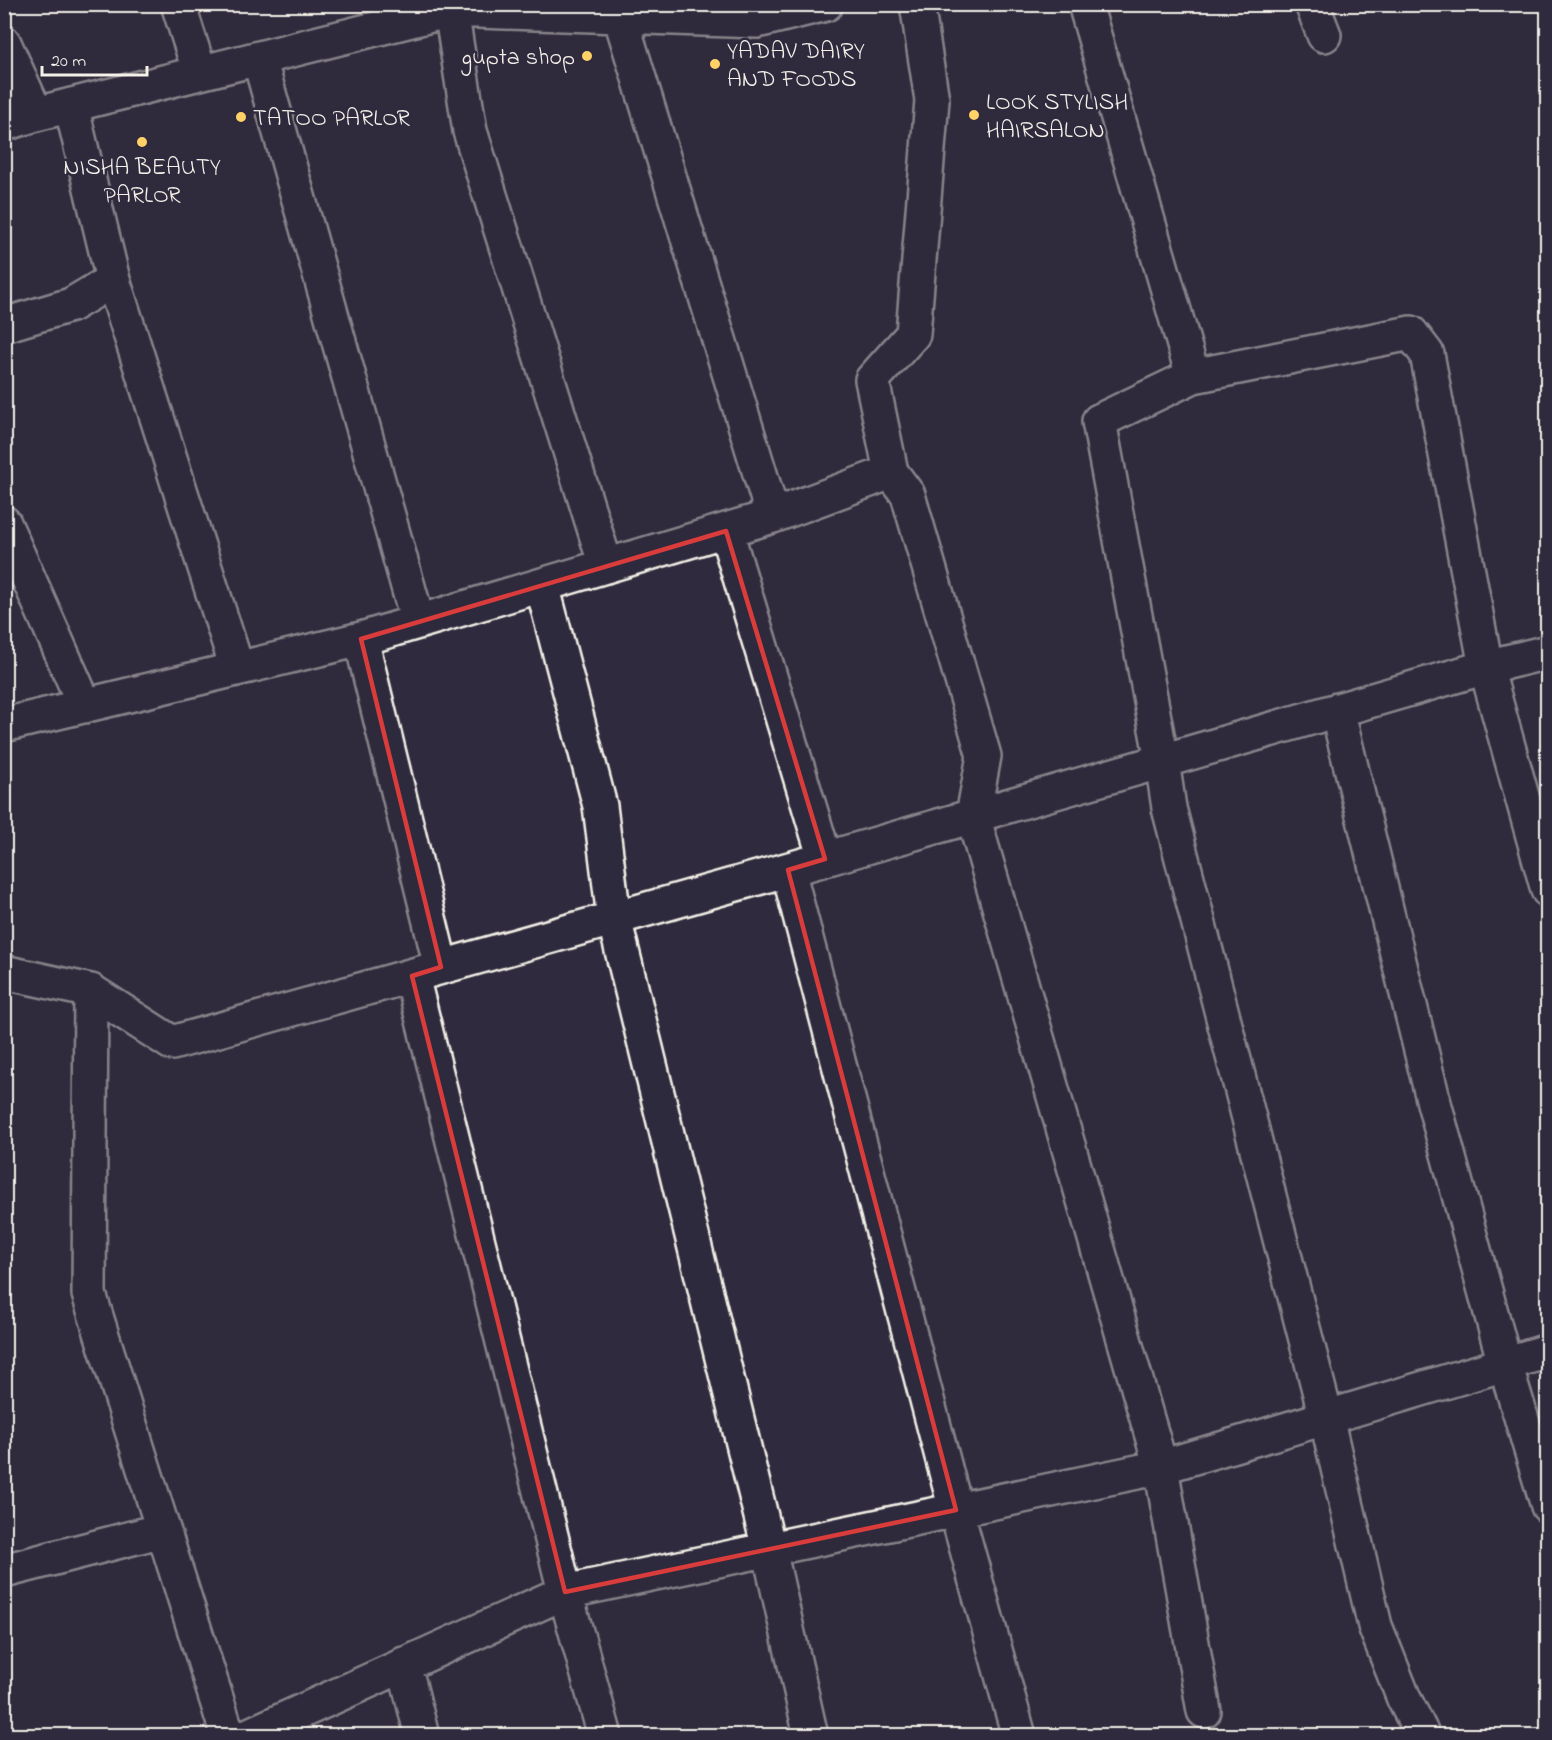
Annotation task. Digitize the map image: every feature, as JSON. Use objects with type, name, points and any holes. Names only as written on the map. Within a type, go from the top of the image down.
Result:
[{"type":"street","points":[[178,4],[200,73]]},
{"type":"street","points":[[4,124],[71,105],[451,10],[522,8],[620,16],[753,13],[826,4]]},
{"type":"street","points":[[917,4],[932,100],[913,334],[872,380],[891,472],[908,495],[984,756],[973,816],[1161,1467],[1204,1711]]},
{"type":"street","points":[[1085,4],[1192,376]]},
{"type":"street","points":[[1312,4],[1324,36]]},
{"type":"street","points":[[451,10],[470,131],[606,566]]},
{"type":"street","points":[[620,16],[773,516]]},
{"type":"street","points":[[4,43],[36,114]]},
{"type":"street","points":[[259,58],[418,622]]},
{"type":"street","points":[[71,105],[113,280],[237,668]]},
{"type":"street","points":[[4,325],[71,305],[113,280]]},
{"type":"street","points":[[1423,1736],[1404,1699],[1375,1626],[1326,1417],[1168,808],[1162,761],[1098,421],[1192,376],[1411,333],[1426,354],[1486,667],[1548,890]]},
{"type":"street","points":[[4,725],[361,639],[726,531],[891,472]]},
{"type":"street","points":[[4,523],[85,705]]},
{"type":"street","points":[[726,531],[825,859]]},
{"type":"street","points":[[542,585],[600,806],[614,918],[769,1549],[810,1736]]},
{"type":"street","points":[[361,639],[426,971],[565,1592],[605,1736]]},
{"type":"street","points":[[4,972],[91,991],[172,1043],[788,870],[1486,667],[1548,652]]},
{"type":"street","points":[[1337,710],[1434,1104],[1505,1364],[1548,1506]]},
{"type":"street","points":[[788,870],[956,1510],[1019,1736]]},
{"type":"street","points":[[91,991],[89,1294],[228,1736]]},
{"type":"street","points":[[247,1736],[565,1592],[1161,1467],[1548,1351]]},
{"type":"street","points":[[4,1570],[163,1530]]},
{"type":"street","points":[[405,1664],[422,1736]]},
{"type":"highlighted area","points":[[726,531],[825,859],[788,870],[956,1510],[565,1592],[412,976],[441,967],[361,639]]},
{"type":"place","name":"gupta shop","points":[[587,56]]},
{"type":"place","name":"YADAV DAIRY AND FOODS","points":[[715,64]]},
{"type":"place","name":"LOOK STYLISH HAIRSALON","points":[[974,115]]},
{"type":"place","name":"TATOO PARLOR","points":[[241,117]]},
{"type":"place","name":"NISHA BEAUTY PARLOR","points":[[142,142]]}]
